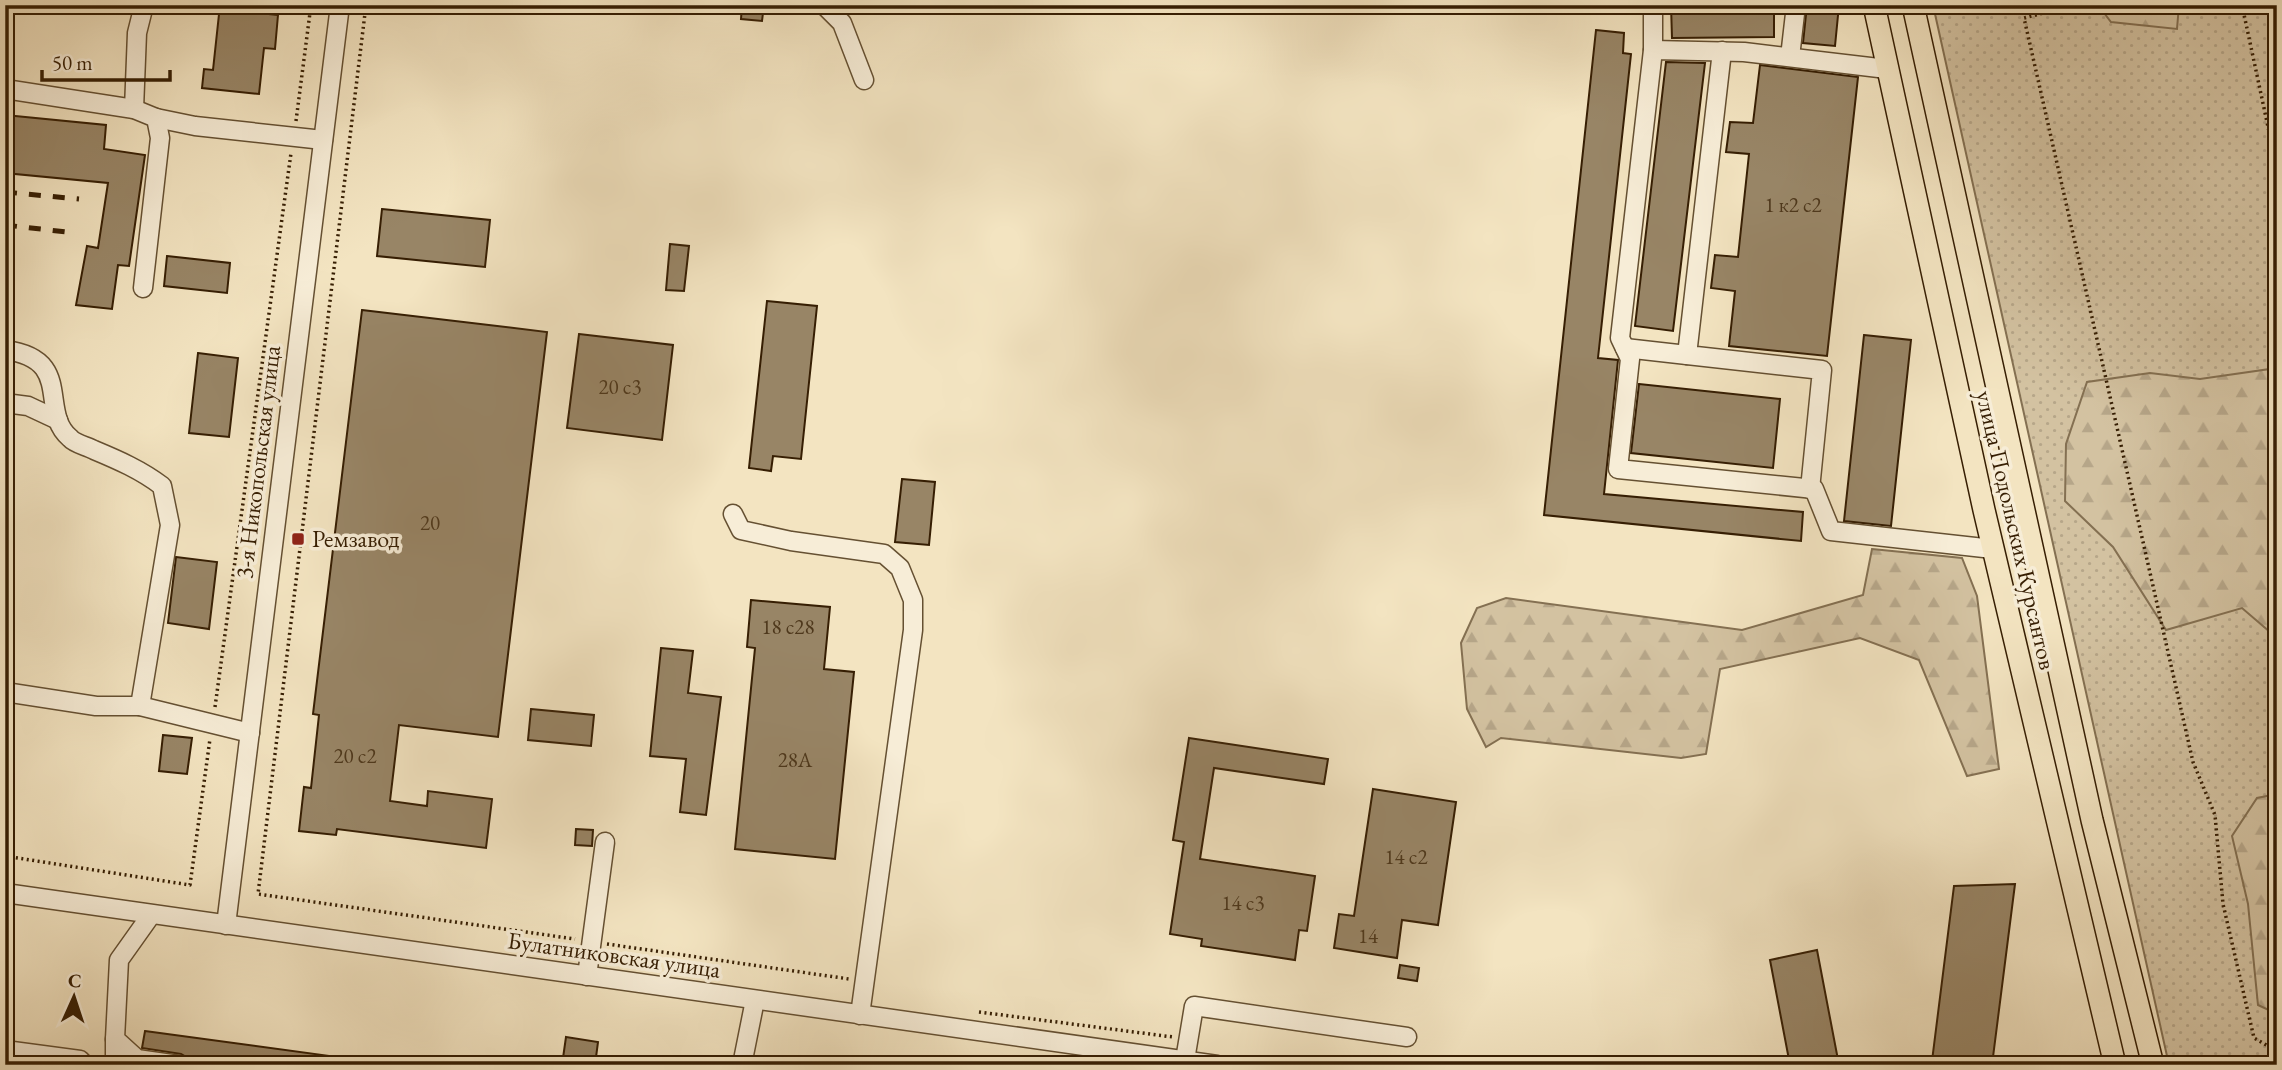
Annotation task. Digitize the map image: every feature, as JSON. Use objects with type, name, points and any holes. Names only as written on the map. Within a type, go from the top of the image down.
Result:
[{"type":"main road","name":"улица Подольских Курсантов","points":[[1874,5],[1993,549],[2115,1065]]},
{"type":"main road","name":"улица Подольских Курсантов","points":[[1913,5],[2086,793],[2153,1065]]},
{"type":"street","points":[[134,109],[137,33],[144,5]]},
{"type":"street","name":"3-я Никопольская улица","points":[[226,925],[340,5]]},
{"type":"street","points":[[824,5],[842,23],[864,80]]},
{"type":"street","points":[[1653,5],[1653,50],[1620,338],[1630,359],[1618,469],[1814,489],[1831,531],[1993,549]]},
{"type":"street","points":[[1790,57],[1796,5]]},
{"type":"street","points":[[1653,50],[1721,51],[1887,69]]},
{"type":"street","points":[[1687,355],[1721,51]]},
{"type":"street","points":[[5,89],[134,109],[156,118],[195,126],[323,140]]},
{"type":"street","points":[[144,288],[160,138],[156,118]]},
{"type":"street","points":[[1625,348],[1822,370],[1810,489]]},
{"type":"street","points":[[5,350],[16,352],[44,366],[54,390],[58,420],[69,438],[142,471],[162,486],[170,524],[140,706]]},
{"type":"street","points":[[5,403],[28,406],[58,420]]},
{"type":"street","points":[[733,514],[741,530],[791,541],[884,554],[900,568],[913,600],[913,630],[860,1015]]},
{"type":"street","points":[[5,692],[96,706],[140,706],[250,733]]},
{"type":"street","points":[[587,976],[605,842]]},
{"type":"street","name":"Булатниковская улица","points":[[5,892],[151,915],[1217,1065]]},
{"type":"street","points":[[115,1065],[120,960],[151,915]]},
{"type":"street","points":[[742,1065],[755,1000]]},
{"type":"street","points":[[1185,1060],[1194,1006],[1407,1037]]},
{"type":"street","points":[[115,1039],[137,1059],[179,1065]]},
{"type":"street","points":[[5,1050],[80,1060],[85,1065]]},
{"type":"path","points":[[5,856],[190,885],[311,5]]},
{"type":"path","points":[[366,5],[258,894],[866,981]]},
{"type":"path","points":[[2074,5],[2024,18],[2193,762],[2215,815],[2223,904],[2254,1038],[2277,1051]]},
{"type":"path","points":[[2242,5],[2277,169]]},
{"type":"green space","points":[[1933,5],[2277,5],[2277,1065],[2169,1065]]},
{"type":"green space","points":[[2098,5],[2179,5],[2177,29],[2111,22]]},
{"type":"green space","points":[[2277,368],[2277,638],[2242,608],[2166,630],[2113,547],[2065,501],[2066,444],[2087,382],[2150,373],[2200,379]]},
{"type":"green space","points":[[1872,549],[1962,558],[1977,596],[1999,769],[1967,776],[1919,660],[1860,638],[1720,669],[1706,754],[1681,758],[1501,738],[1486,747],[1467,709],[1461,643],[1477,608],[1506,598],[1742,630],[1863,595]]},
{"type":"green space","points":[[2277,794],[2277,1014],[2258,1005],[2248,904],[2232,836],[2257,798]]},
{"type":"building","points":[[220,5],[238,5],[238,11],[278,15],[275,49],[264,48],[259,94],[202,88],[204,69],[213,70]]},
{"type":"building","points":[[742,5],[764,5],[762,21],[741,19]]},
{"type":"building","points":[[1671,5],[1774,5],[1774,37],[1672,38]]},
{"type":"building","points":[[1807,5],[1839,5],[1835,46],[1803,43]]},
{"type":"building","points":[[1596,30],[1624,33],[1623,53],[1631,54],[1598,358],[1618,360],[1604,494],[1803,512],[1801,541],[1544,515]]},
{"type":"building","points":[[1666,62],[1705,63],[1673,331],[1635,326]]},
{"type":"building","points":[[1760,65],[1858,77],[1827,356],[1729,346],[1735,291],[1711,288],[1715,255],[1738,257],[1749,154],[1726,152],[1730,122],[1753,123]]},
{"type":"building","points":[[5,115],[106,125],[104,149],[145,155],[129,266],[118,265],[112,309],[76,305],[87,246],[98,248],[108,183],[5,173]]},
{"type":"building","points":[[382,209],[490,220],[485,267],[377,256]]},
{"type":"building","points":[[670,244],[689,246],[684,291],[666,290]]},
{"type":"building","points":[[167,256],[230,263],[227,293],[164,286]]},
{"type":"building","points":[[767,301],[817,306],[801,459],[773,456],[771,471],[749,468]]},
{"type":"building","points":[[362,310],[547,332],[498,737],[399,725],[390,801],[427,806],[428,791],[492,799],[486,848],[337,829],[336,835],[299,831],[304,787],[311,788],[319,715],[313,714]]},
{"type":"building","points":[[579,334],[673,345],[662,440],[567,428]]},
{"type":"building","points":[[1864,335],[1911,340],[1891,526],[1844,521]]},
{"type":"building","points":[[198,353],[238,358],[229,437],[189,433]]},
{"type":"building","points":[[1639,384],[1780,399],[1773,468],[1631,453]]},
{"type":"building","points":[[902,479],[935,482],[929,545],[895,542]]},
{"type":"building","points":[[176,557],[217,562],[209,629],[168,623]]},
{"type":"building","points":[[751,600],[830,607],[824,669],[854,672],[835,859],[735,849],[755,648],[747,647]]},
{"type":"building","points":[[661,648],[693,651],[688,693],[721,697],[706,815],[680,812],[686,759],[650,756]]},
{"type":"building","points":[[531,709],[594,715],[591,746],[528,740]]},
{"type":"building","points":[[163,735],[192,738],[187,774],[159,771]]},
{"type":"building","points":[[1189,738],[1328,759],[1324,784],[1214,768],[1200,859],[1315,876],[1307,931],[1299,930],[1295,960],[1201,946],[1202,939],[1170,934],[1184,842],[1173,840]]},
{"type":"building","points":[[1373,789],[1456,802],[1438,925],[1402,920],[1397,958],[1334,948],[1339,914],[1354,916]]},
{"type":"building","points":[[576,829],[593,830],[592,846],[575,845]]},
{"type":"building","points":[[2015,884],[1992,1065],[1932,1061],[1954,886]]},
{"type":"building","points":[[1817,950],[1839,1065],[1790,1065],[1770,960]]},
{"type":"building","points":[[1400,965],[1419,968],[1417,981],[1398,978]]},
{"type":"building","points":[[145,1031],[330,1056],[330,1065],[236,1065],[188,1058],[181,1054],[142,1048]]},
{"type":"building","points":[[566,1037],[598,1042],[595,1065],[562,1065]]},
{"type":"railway","points":[[5,192],[79,199]]},
{"type":"railway","points":[[5,225],[75,233]]},
{"type":"place","name":"Ремзавод","points":[[298,539]]}]
